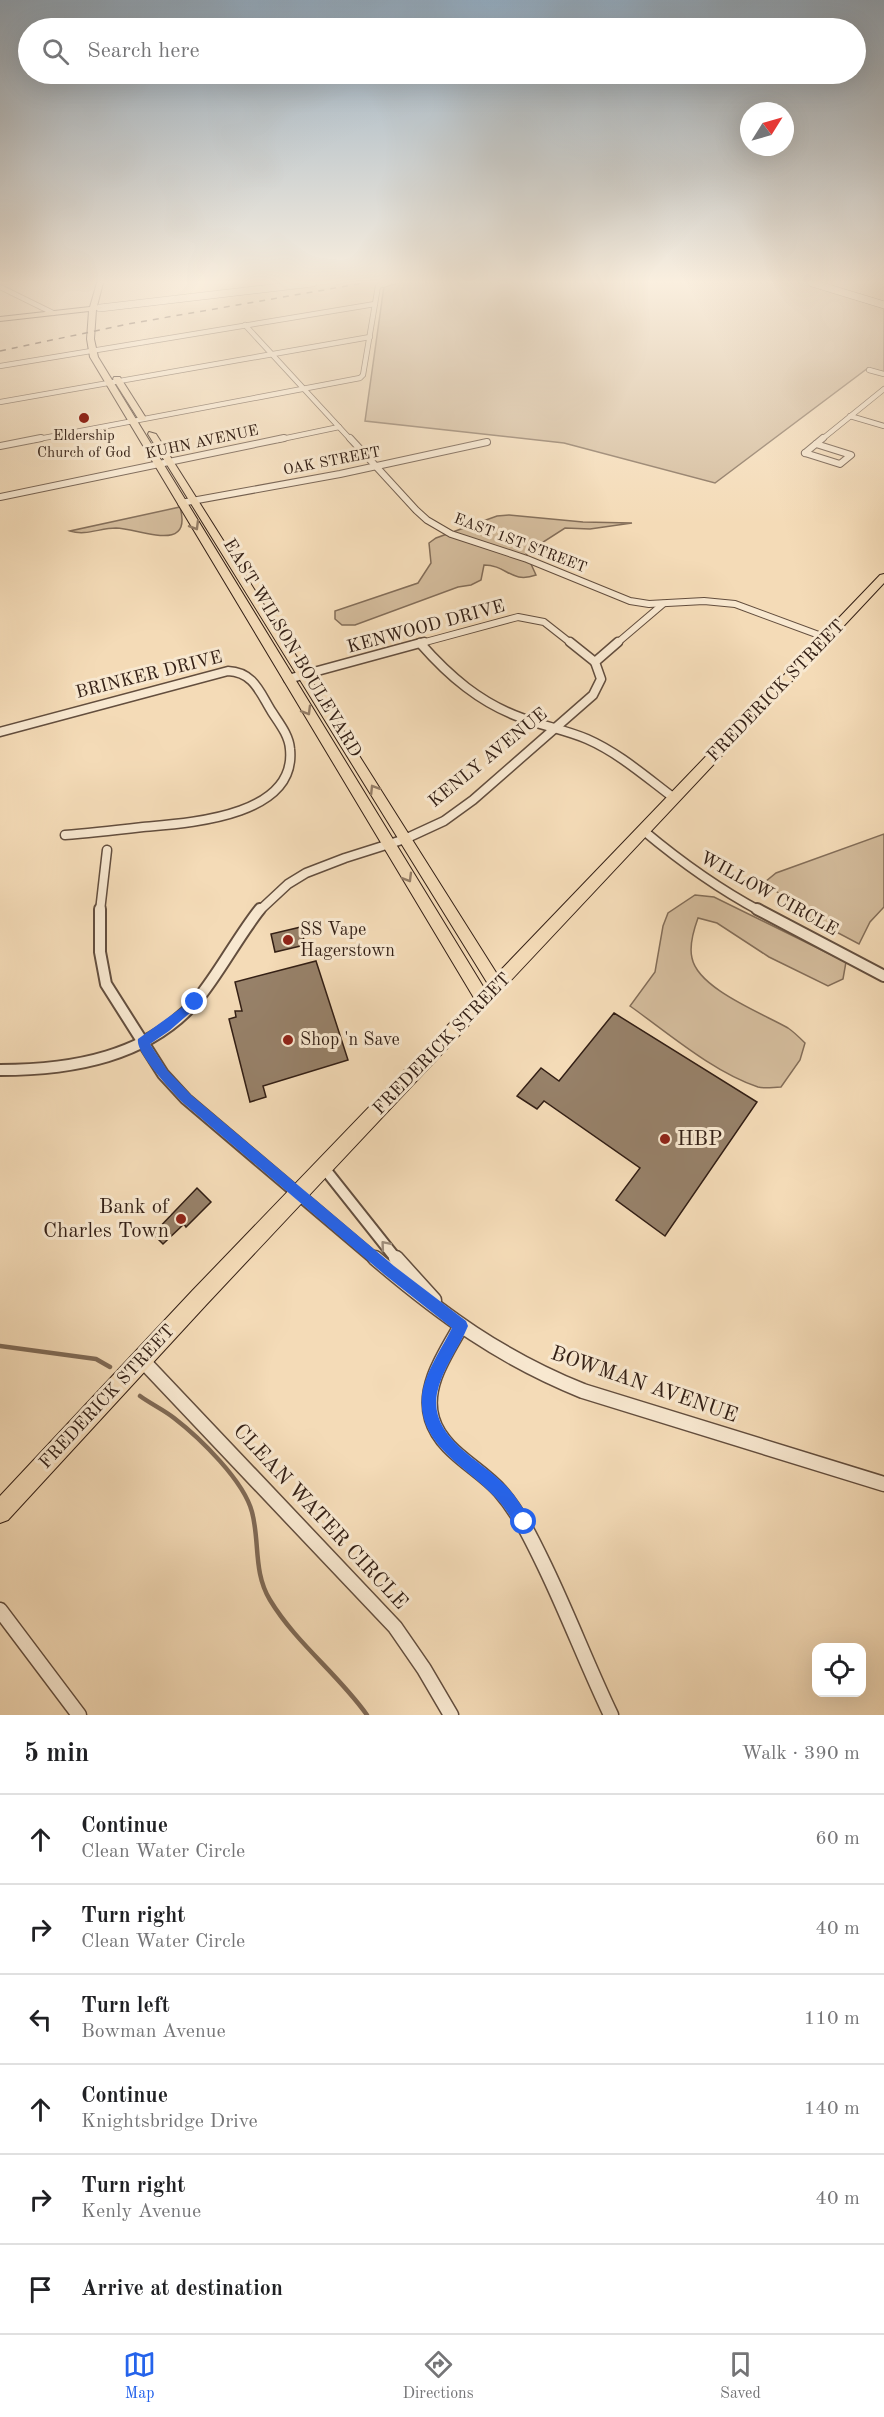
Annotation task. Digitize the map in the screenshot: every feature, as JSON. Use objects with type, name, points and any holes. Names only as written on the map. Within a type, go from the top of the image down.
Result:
[{"type":"main road","name":"EAST WILSON BOULEVARD","points":[[98,363],[109,383],[138,421]]},
{"type":"main road","name":"EAST WILSON BOULEVARD","points":[[108,363],[138,421],[188,502],[303,675],[497,986]]},
{"type":"main road","name":"EAST WILSON BOULEVARD","points":[[188,502],[288,679],[483,1000]]},
{"type":"main road","name":"FREDERICK STREET","points":[[0,1512],[299,1193],[884,577]]},
{"type":"main road","points":[[424,903],[435,903],[456,936],[469,941]]},
{"type":"street","points":[[0,366],[18,363]]},
{"type":"street","points":[[0,402],[220,363]]},
{"type":"street","name":"EAST 1ST STREET","points":[[280,363],[422,515],[451,534],[527,559],[630,601],[663,604],[704,601],[735,604],[827,638]]},
{"type":"street","points":[[0,446],[354,380],[363,375],[365,363]]},
{"type":"street","points":[[869,370],[884,374]]},
{"type":"street","points":[[816,444],[851,454],[840,464],[805,453],[850,416],[884,389]]},
{"type":"street","points":[[850,416],[884,426]]},
{"type":"street","name":"KUHN AVENUE","points":[[0,497],[339,427]]},
{"type":"street","name":"OAK STREET","points":[[188,502],[487,442]]},
{"type":"street","points":[[595,662],[663,604]]},
{"type":"street","name":"KENWOOD DRIVE","points":[[288,679],[507,619],[527,618],[544,622],[595,662]]},
{"type":"street","points":[[420,643],[443,671],[470,693],[502,710],[579,736],[608,750],[674,798]]},
{"type":"street","name":"KENLY AVENUE","points":[[0,1070],[41,1071],[65,1068],[111,1055],[142,1042],[184,1013],[197,999],[249,921],[273,897],[305,874],[444,822],[593,695],[600,686],[601,679],[595,662]]},
{"type":"street","name":"BRINKER DRIVE","points":[[0,732],[228,671],[243,672],[259,688],[290,748],[287,771],[268,795],[253,805],[224,817],[65,835]]},
{"type":"street","name":"WILLOW CIRCLE","points":[[644,831],[706,880],[884,976]]},
{"type":"street","name":"BOWMAN AVENUE","points":[[107,850],[101,907],[101,969],[106,984],[163,1074],[186,1099],[390,1271],[456,1323],[522,1364],[584,1391],[884,1484]]},
{"type":"street","points":[[324,1168],[386,1247],[456,1323],[430,1394],[431,1417],[436,1433],[500,1490],[524,1522],[611,1715]]},
{"type":"street","name":"CLEAN WATER CIRCLE","points":[[142,1360],[395,1627],[452,1715]]},
{"type":"street","points":[[0,1610],[79,1715]]},
{"type":"shaded area","points":[[373,363],[884,363],[884,372],[868,368],[715,483],[564,443],[365,421]]},
{"type":"shaded area","points":[[180,507],[182,521],[179,530],[172,535],[162,536],[116,528],[82,533],[70,531]]},
{"type":"shaded area","points":[[509,515],[583,522],[632,523],[590,529],[565,528],[526,553],[536,575],[515,576],[498,568],[484,565],[481,580],[471,585],[458,587],[355,625],[342,625],[335,619],[335,611],[418,583],[431,563],[429,543],[436,538],[497,516]]},
{"type":"shaded area","points":[[884,834],[884,907],[870,922],[859,944],[808,917],[765,882],[776,873]]},
{"type":"shaded area","points":[[695,895],[714,897],[846,962],[843,979],[828,986],[769,957],[717,923],[698,918],[691,948],[692,958],[706,980],[733,999],[788,1028],[805,1043],[800,1060],[781,1087],[758,1087],[724,1072],[630,1006],[655,972],[663,926],[668,913]]},
{"type":"building","name":"SS Vape Hagerstown","points":[[301,927],[305,945],[275,952],[271,934]]},
{"type":"building","name":"Shop 'n Save","points":[[316,961],[348,1060],[263,1086],[266,1097],[250,1102],[229,1019],[236,1017],[235,1011],[242,1011],[235,982]]},
{"type":"building","name":"HBP","points":[[614,1013],[757,1102],[665,1236],[616,1200],[640,1168],[544,1101],[537,1109],[517,1096],[541,1068],[559,1081]]},
{"type":"building","name":"Bank of Charles Town","points":[[197,1188],[211,1202],[186,1227],[184,1224],[163,1244],[153,1234]]},
{"type":"waterway","points":[[0,1346],[96,1359],[110,1367]]},
{"type":"waterway","points":[[140,1396],[170,1415],[196,1437],[231,1474],[252,1512],[261,1579],[270,1600],[280,1616],[367,1715]]},
{"type":"place","name":"Eldership Church of God","points":[[84,418]]},
{"type":"place","name":"SS Vape Hagerstown","points":[[288,940]]},
{"type":"place","name":"Shop 'n Save","points":[[288,1040]]},
{"type":"place","name":"HBP","points":[[665,1139]]},
{"type":"place","name":"Bank of Charles Town","points":[[181,1219]]},
{"type":"route","points":[[195,1002],[165,1028],[142,1042],[163,1074],[186,1099],[390,1271],[461,1326],[436,1373],[430,1394],[431,1417],[436,1433],[500,1490],[524,1522]]}]
